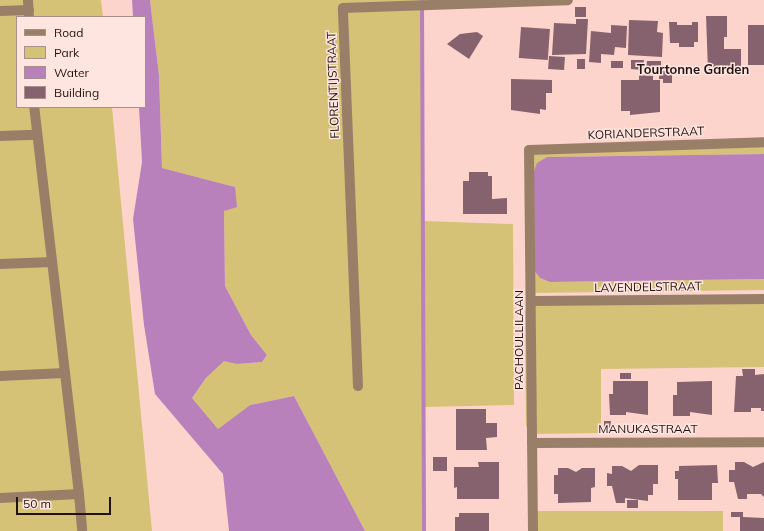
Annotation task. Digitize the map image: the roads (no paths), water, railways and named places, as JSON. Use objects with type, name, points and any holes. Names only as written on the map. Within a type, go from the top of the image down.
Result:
[{"type":"street","name":"FLORENTIJSTRAAT","points":[[358,386],[342,4],[416,6],[568,0]]},
{"type":"street","points":[[0,12],[29,9]]},
{"type":"street","points":[[34,108],[82,531]]},
{"type":"street","points":[[0,136],[36,135]]},
{"type":"street","name":"KORIANDERSTRAAT","points":[[529,150],[764,142]]},
{"type":"street","name":"PACHOULLILAAN","points":[[529,150],[532,302],[533,531]]},
{"type":"street","points":[[0,264],[52,262]]},
{"type":"street","name":"LAVENDELSTRAAT","points":[[532,302],[764,299]]},
{"type":"street","points":[[0,376],[65,373]]},
{"type":"street","name":"MANUKASTRAAT","points":[[532,443],[764,442]]},
{"type":"street","points":[[0,498],[79,494]]},
{"type":"water","points":[[132,0],[150,0],[159,75],[162,168],[235,187],[237,207],[224,211],[225,286],[251,335],[267,355],[262,362],[237,364],[224,361],[206,378],[192,398],[218,429],[250,405],[294,396],[365,531],[229,531],[223,474],[155,394],[144,325],[133,219],[142,162],[139,108],[146,108],[146,16],[133,16]]},
{"type":"water","points":[[764,154],[764,279],[550,282],[540,278],[534,270],[533,174],[537,163],[547,157]]},
{"type":"waterway","points":[[422,0],[424,531]]},
{"type":"district","name":"Tourtonne Garden","points":[[693,69]]}]
